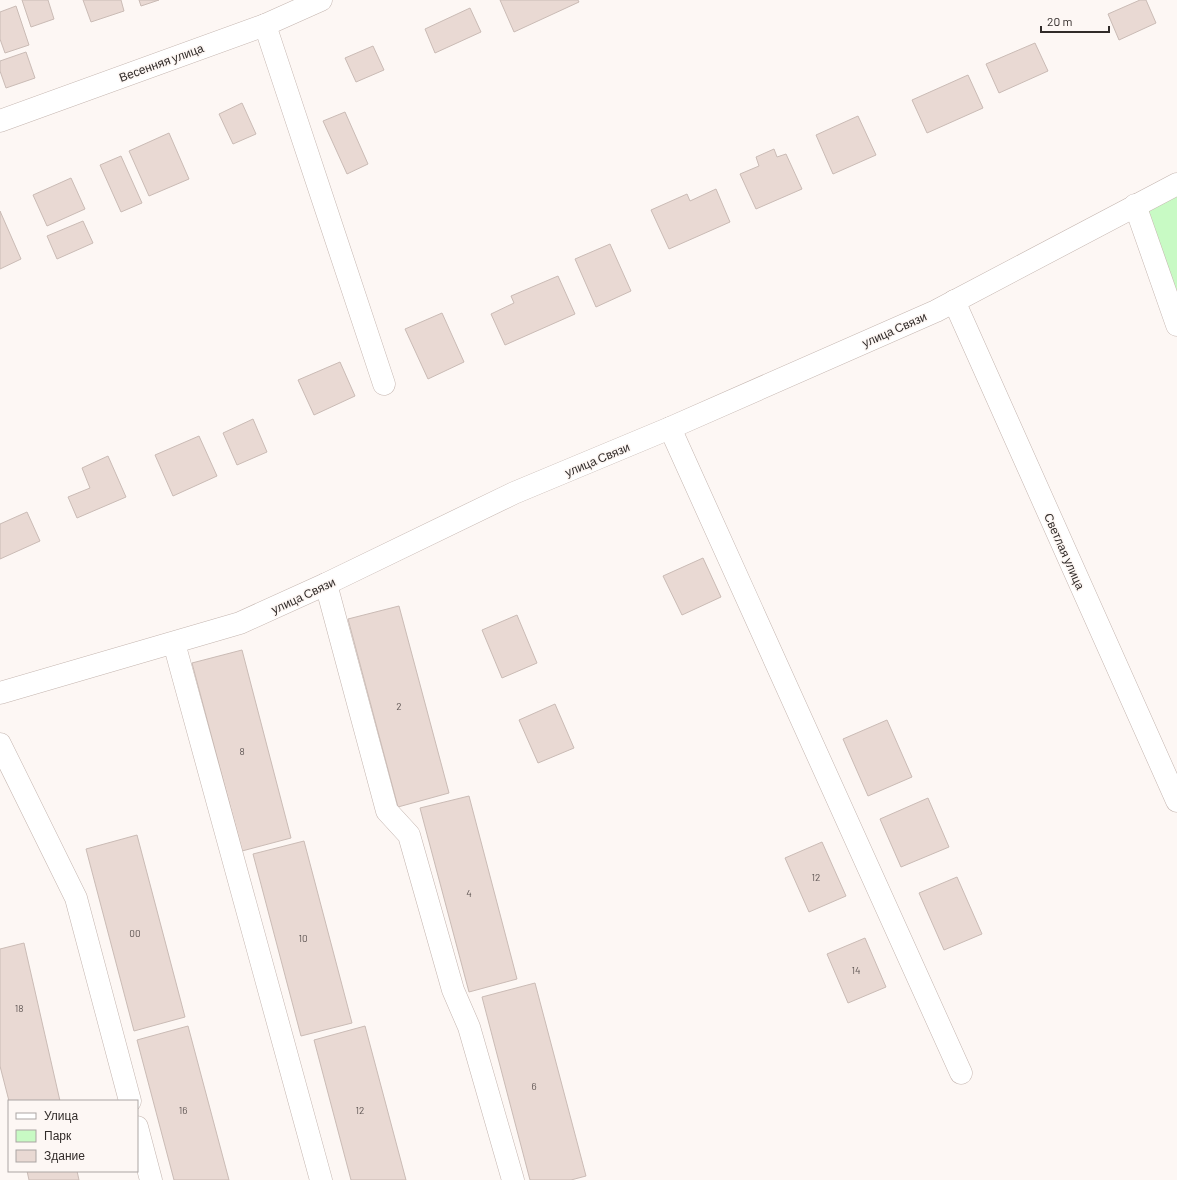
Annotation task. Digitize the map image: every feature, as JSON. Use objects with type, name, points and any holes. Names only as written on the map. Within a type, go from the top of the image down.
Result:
[{"type":"street","name":"Весенняя улица","points":[[0,121],[265,25],[288,7],[321,0]]},
{"type":"street","points":[[265,25],[384,384]]},
{"type":"street","name":"улица Связи","points":[[0,693],[240,623],[326,584],[514,493],[670,428],[954,302],[1177,184]]},
{"type":"street","points":[[1135,205],[1177,325]]},
{"type":"street","name":"Светлая улица","points":[[954,302],[1177,801]]},
{"type":"street","points":[[670,428],[961,1072]]},
{"type":"street","points":[[326,584],[387,811],[409,835],[453,990],[469,1027],[513,1180]]},
{"type":"street","points":[[174,643],[321,1180]]},
{"type":"street","points":[[0,744],[76,898],[130,1100]]},
{"type":"street","points":[[138,1131],[151,1180]]},
{"type":"green space","points":[[1177,184],[1177,306],[1135,205]]},
{"type":"building","points":[[22,0],[48,0],[54,19],[31,27]]},
{"type":"building","points":[[83,0],[121,0],[124,11],[91,22]]},
{"type":"building","points":[[139,0],[159,0],[141,6]]},
{"type":"building","points":[[500,0],[578,0],[579,2],[514,32]]},
{"type":"building","points":[[1140,0],[1146,0],[1156,23],[1119,40],[1108,14]]},
{"type":"building","points":[[16,6],[29,45],[5,53],[0,39],[0,12]]},
{"type":"building","points":[[470,8],[481,32],[435,53],[425,29]]},
{"type":"building","points":[[1035,43],[1048,71],[999,93],[986,64]]},
{"type":"building","points":[[373,46],[384,70],[356,82],[345,58]]},
{"type":"building","points":[[26,52],[35,78],[6,88],[0,71],[0,61]]},
{"type":"building","points":[[968,75],[983,108],[927,133],[912,100]]},
{"type":"building","points":[[242,103],[256,134],[233,144],[219,114]]},
{"type":"building","points":[[345,112],[368,164],[347,174],[323,121]]},
{"type":"building","points":[[858,116],[876,155],[833,174],[816,135]]},
{"type":"building","points":[[169,133],[189,179],[149,196],[129,151]]},
{"type":"building","points":[[774,149],[777,157],[786,154],[802,189],[756,209],[740,174],[759,166],[756,157]]},
{"type":"building","points":[[121,156],[142,203],[121,212],[100,165]]},
{"type":"building","points":[[71,178],[85,209],[47,226],[33,195]]},
{"type":"building","points":[[716,189],[730,222],[669,249],[651,210],[687,194],[690,201]]},
{"type":"building","points":[[0,211],[21,259],[0,269]]},
{"type":"building","points":[[83,221],[93,243],[57,259],[47,236]]},
{"type":"building","points":[[610,244],[631,291],[596,307],[575,259]]},
{"type":"building","points":[[558,276],[575,314],[505,345],[491,314],[514,303],[511,296]]},
{"type":"building","points":[[442,313],[464,362],[428,379],[405,329]]},
{"type":"building","points":[[340,362],[355,396],[314,415],[298,380]]},
{"type":"building","points":[[253,419],[267,452],[237,465],[223,433]]},
{"type":"building","points":[[199,436],[217,476],[173,496],[155,455]]},
{"type":"building","points":[[108,456],[126,497],[77,518],[68,497],[90,488],[82,468]]},
{"type":"building","points":[[27,512],[40,541],[0,559],[0,524]]},
{"type":"building","points":[[703,558],[721,597],[682,615],[663,576]]},
{"type":"building","points":[[399,606],[449,793],[398,807],[348,619]]},
{"type":"building","points":[[517,615],[537,663],[502,678],[482,630]]},
{"type":"building","points":[[242,650],[291,838],[242,851],[192,663]]},
{"type":"building","points":[[555,704],[574,748],[538,763],[519,720]]},
{"type":"building","points":[[887,720],[912,777],[868,796],[843,739]]},
{"type":"building","points":[[469,796],[517,979],[469,992],[420,808]]},
{"type":"building","points":[[928,798],[949,847],[901,867],[880,819]]},
{"type":"building","points":[[137,835],[185,1017],[134,1031],[86,849]]},
{"type":"building","points":[[304,841],[352,1023],[301,1036],[253,854]]},
{"type":"building","points":[[822,842],[846,896],[809,912],[785,858]]},
{"type":"building","points":[[957,877],[982,934],[944,950],[919,893]]},
{"type":"building","points":[[865,938],[886,987],[848,1003],[827,954]]},
{"type":"building","points":[[24,943],[60,1100],[9,1100],[0,1066],[0,949]]},
{"type":"building","points":[[535,983],[586,1176],[571,1180],[530,1180],[482,997]]},
{"type":"building","points":[[188,1026],[229,1180],[174,1180],[137,1040]]},
{"type":"building","points":[[365,1026],[406,1180],[351,1180],[314,1040]]},
{"type":"building","points":[[27,1172],[77,1172],[79,1180],[29,1180]]}]
